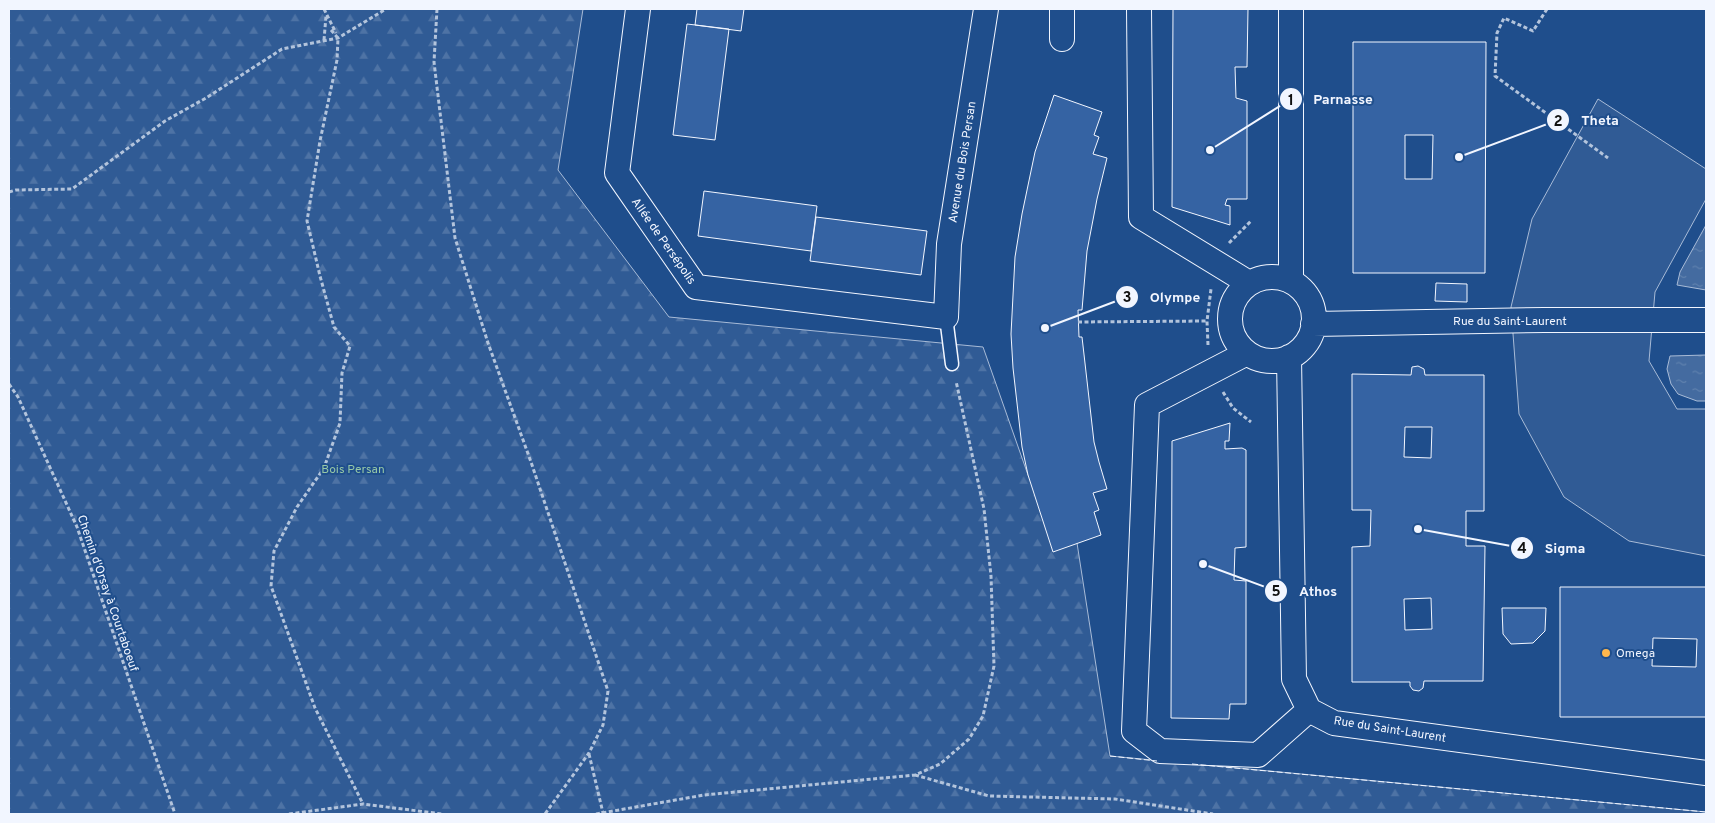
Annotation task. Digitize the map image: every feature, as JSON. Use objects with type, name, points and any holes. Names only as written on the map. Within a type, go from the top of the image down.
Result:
[{"type":"street","name":"Allée de Persépolis","points":[[638,9],[617,173],[696,288],[946,317]]},
{"type":"street","name":"Avenue du Bois Persan","points":[[946,317],[949,244],[986,9]]},
{"type":"street","points":[[1062,9],[1062,38]]},
{"type":"street","points":[[1139,9],[1141,217],[1249,283]]},
{"type":"street","points":[[1291,9],[1291,281]]},
{"type":"street","points":[[1263,277],[1277,277],[1291,281],[1301,288],[1313,311],[1313,324],[1309,338],[1301,349],[1289,357],[1274,360],[1260,359],[1247,353],[1237,343],[1231,331],[1230,317],[1232,304],[1239,292],[1249,283],[1263,277]]},
{"type":"street","name":"Rue du Saint-Laurent","points":[[1313,324],[1544,320],[1706,320]]},
{"type":"street","points":[[1247,353],[1147,405],[1134,731],[1160,750],[1258,755],[1309,710],[1294,679],[1289,357]]},
{"type":"street","name":"Rue du Saint-Laurent","points":[[1309,710],[1334,723],[1706,773]]},
{"type":"lane","points":[[946,317],[952,364]]},
{"type":"path","points":[[324,9],[338,38],[337,60],[320,140],[307,221],[334,328],[350,346],[342,373],[340,423],[324,468],[296,507],[274,551],[271,586],[314,708],[363,804]]},
{"type":"path","points":[[9,192],[16,190],[72,189],[165,121],[206,98],[282,49],[338,38],[386,9]]},
{"type":"path","points":[[437,9],[434,62],[455,238],[488,344],[531,462],[608,691],[604,725],[589,754],[545,814]]},
{"type":"path","points":[[1547,9],[1533,31],[1504,18],[1496,33],[1495,76],[1608,158]]},
{"type":"path","points":[[324,40],[327,14]]},
{"type":"path","points":[[331,30],[338,38]]},
{"type":"path","points":[[1251,422],[1233,408],[1210,372],[1207,320],[1215,262],[1232,239],[1252,220]]},
{"type":"path","points":[[1078,322],[1207,320]]},
{"type":"path","points":[[596,814],[704,796],[916,775],[940,764],[969,739],[983,716],[994,666],[991,576],[984,509],[952,364]]},
{"type":"path","name":"Chemin d'Orsay à Courtaboeuf","points":[[9,384],[18,397],[77,527],[175,814]]},
{"type":"path","points":[[589,754],[603,813]]},
{"type":"path","points":[[916,775],[989,796],[1115,799],[1213,814]]},
{"type":"path","points":[[288,814],[363,804],[442,814]]},
{"type":"green space","name":"Bois Persan","points":[[9,9],[583,9],[558,170],[669,317],[983,347],[1028,475],[1077,543],[1110,756],[1706,812],[1706,814],[9,814]]},
{"type":"shaded area","points":[[1598,99],[1706,169],[1706,199],[1655,292],[1649,361],[1677,409],[1706,409],[1706,556],[1629,541],[1564,497],[1519,414],[1511,307],[1532,219]]},
{"type":"water","points":[[1706,225],[1706,290],[1677,285],[1680,272]]},
{"type":"water","points":[[1706,355],[1706,401],[1697,401],[1678,394],[1671,384],[1667,369],[1670,356]]},
{"type":"building","points":[[697,9],[744,9],[741,31],[695,25]]},
{"type":"building","points":[[1173,9],[1248,9],[1247,67],[1235,67],[1236,98],[1247,101],[1247,199],[1227,199],[1225,205],[1230,206],[1230,225],[1172,207]]},
{"type":"building","points":[[687,24],[729,29],[715,140],[673,135]]},
{"type":"building","points":[[1353,42],[1486,42],[1485,273],[1353,273]],"holes":[[[1405,135],[1433,135],[1432,179],[1405,179]]]},
{"type":"building","points":[[1054,95],[1102,112],[1094,135],[1099,137],[1093,154],[1107,158],[1087,251],[1082,310],[1078,310],[1079,337],[1082,337],[1094,442],[1107,489],[1093,493],[1099,510],[1094,512],[1101,535],[1053,552],[1028,475],[1022,447],[1011,334],[1015,257],[1022,214],[1035,152]]},
{"type":"building","points":[[704,191],[817,206],[811,251],[698,236]]},
{"type":"building","points":[[816,217],[927,231],[921,275],[810,261]]},
{"type":"building","points":[[1436,283],[1467,284],[1467,302],[1435,301]]},
{"type":"building","points":[[1418,366],[1424,369],[1425,375],[1484,375],[1484,511],[1466,511],[1466,546],[1485,546],[1483,681],[1424,681],[1423,688],[1419,691],[1413,690],[1410,682],[1352,682],[1352,547],[1370,546],[1371,510],[1352,510],[1352,374],[1411,375],[1412,367]],"holes":[[[1405,427],[1432,427],[1431,458],[1404,457]],[[1431,598],[1432,629],[1405,630],[1404,599]]]},
{"type":"building","points":[[1230,423],[1229,441],[1225,441],[1225,449],[1242,448],[1246,450],[1246,547],[1235,548],[1234,580],[1246,581],[1246,704],[1230,704],[1229,719],[1171,718],[1172,441]]},
{"type":"building","name":"Omega","points":[[1560,587],[1706,587],[1706,717],[1560,717]],"holes":[[[1653,638],[1697,639],[1696,667],[1652,666]]]},
{"type":"building","points":[[1502,608],[1546,608],[1545,631],[1533,643],[1511,644],[1503,634]]},
{"type":"fence","points":[[1110,756],[1157,761]]},
{"type":"fence","points":[[1192,764],[1706,812]]},
{"type":"place","name":"Parnasse","points":[[1210,150]]},
{"type":"place","name":"Theta","points":[[1459,157]]},
{"type":"place","name":"Olympe","points":[[1045,328]]},
{"type":"place","name":"Sigma","points":[[1418,529]]},
{"type":"place","name":"Athos","points":[[1203,564]]},
{"type":"place","name":"Omega","points":[[1606,653]]}]
